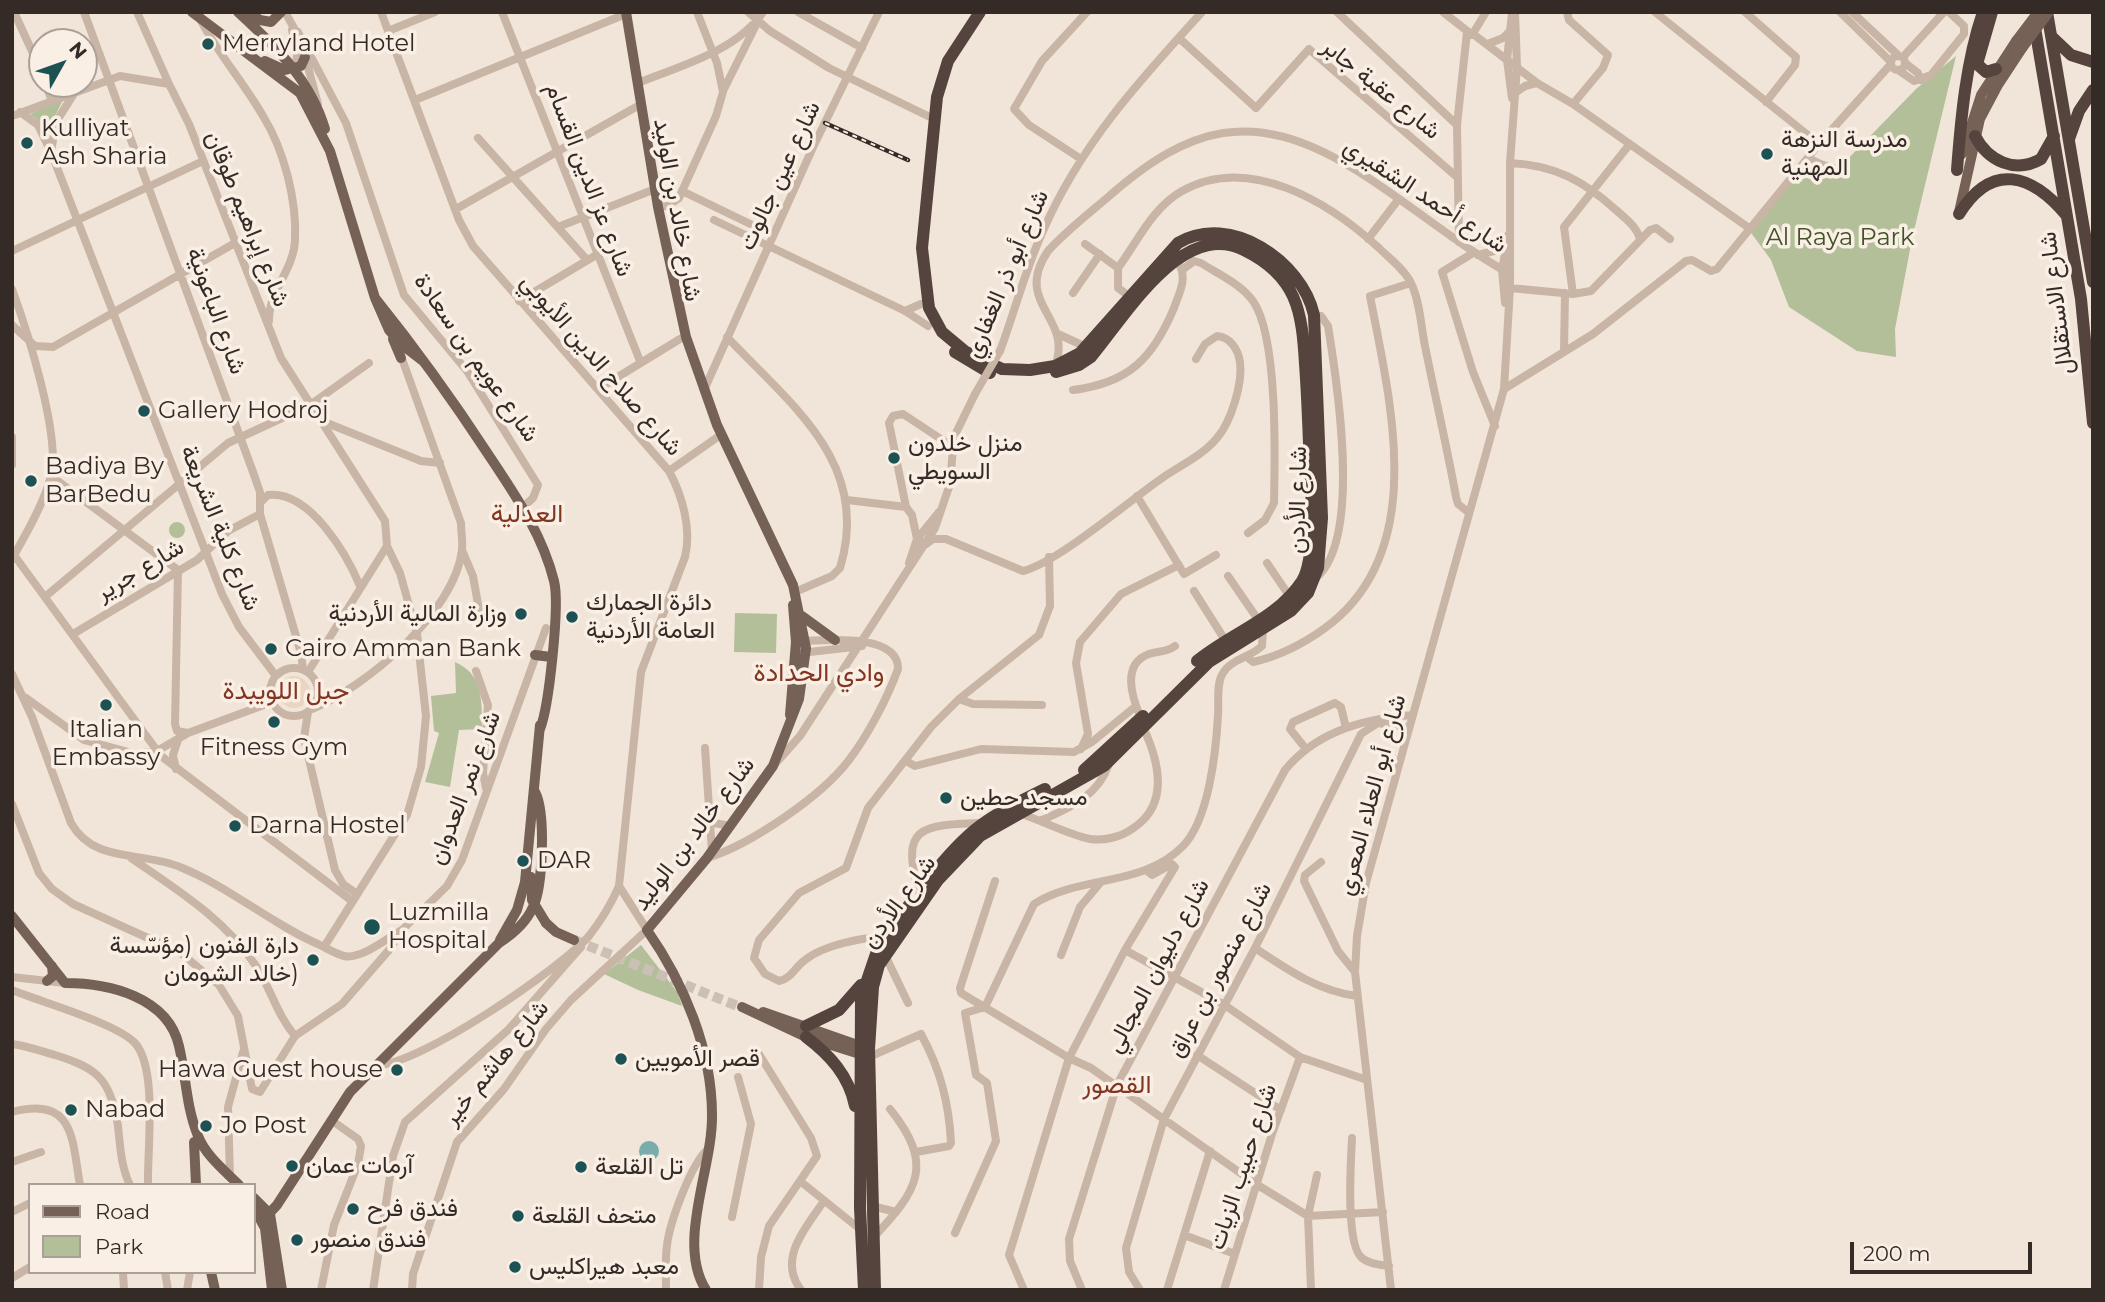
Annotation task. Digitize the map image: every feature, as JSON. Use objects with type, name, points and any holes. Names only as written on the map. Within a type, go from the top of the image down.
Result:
[{"type":"highway","name":"شارع الأردن","points":[[928,152],[933,88],[942,60],[972,12]]},
{"type":"highway","name":"شارع الأردن","points":[[875,1290],[864,1052],[874,980],[885,955],[938,880],[968,846],[1018,813],[1110,761],[1140,717],[1209,662],[1304,600],[1315,579],[1322,518],[1314,417],[1297,304],[1288,285],[1262,261],[1230,244],[1209,244],[1180,265],[1139,298],[1091,357],[1079,365],[1056,373],[1012,378],[984,371],[946,346],[928,326],[921,304],[915,240],[928,152],[941,78],[963,33],[980,12]]},
{"type":"highway","points":[[1957,170],[1960,121],[1976,33],[1983,12]]},
{"type":"highway","points":[[1992,12],[1977,64],[1986,72],[1996,69]]},
{"type":"highway","name":"شارع الاستقلال","points":[[2032,12],[2081,299],[2093,423]]},
{"type":"highway","name":"شارع الاستقلال","points":[[2048,12],[2092,277]]},
{"type":"highway","points":[[2051,36],[2071,55],[2093,62]]},
{"type":"highway","points":[[2068,142],[2079,111],[2093,90]]},
{"type":"highway","points":[[1975,136],[1995,159],[2017,166],[2041,159],[2054,136]]},
{"type":"highway","name":"شارع الأردن","points":[[864,1290],[859,1124],[865,979],[885,938],[960,840],[980,823],[1084,769],[1196,662],[1225,640],[1261,626],[1290,597],[1302,580],[1308,566],[1312,519],[1314,315],[1301,286],[1274,256],[1255,243],[1227,235],[1192,236],[1178,243],[1086,347],[1055,366],[1021,371],[988,364],[957,346],[936,325],[929,308],[922,248],[926,169]]},
{"type":"highway","points":[[1959,214],[1981,187],[1991,182],[2012,179],[2045,192],[2068,217]]},
{"type":"highway","points":[[2088,386],[2093,365]]},
{"type":"highway","points":[[859,1124],[853,1097],[842,1072],[806,1031],[839,1010],[865,979]]},
{"type":"main road","points":[[192,12],[300,93],[330,151]]},
{"type":"main road","points":[[238,12],[295,69],[318,107],[375,298],[389,330],[407,351],[427,364],[537,531],[555,589],[543,656]]},
{"type":"main road","points":[[248,12],[260,20],[271,22],[285,14]]},
{"type":"main road","points":[[1959,214],[1975,136],[1988,102],[2038,12]]},
{"type":"main road","points":[[1957,170],[1974,111],[1996,69],[2048,12]]},
{"type":"main road","name":"شارع خالد بن الوليد","points":[[622,14],[638,83],[677,305],[698,376]]},
{"type":"main road","name":"شارع خالد بن الوليد","points":[[622,14],[650,191],[680,338],[782,561],[802,616],[799,699],[773,766],[709,855],[647,930]]},
{"type":"main road","points":[[235,45],[275,67],[295,69],[303,64],[305,57]]},
{"type":"main road","points":[[375,298],[407,351]]},
{"type":"main road","name":"شارع خالد بن الوليد","points":[[782,561],[801,647]]},
{"type":"main road","points":[[551,573],[543,656],[545,716],[540,729],[535,792],[532,900],[546,923],[556,932],[573,940]]},
{"type":"main road","points":[[802,616],[835,640]]},
{"type":"main road","points":[[499,943],[517,910],[524,882],[531,805],[535,792]]},
{"type":"main road","points":[[261,1212],[289,1182],[347,1096],[499,943],[512,934],[528,915],[537,894],[540,864],[541,805],[535,792]]},
{"type":"main road","points":[[517,910],[528,915]]},
{"type":"main road","points":[[12,916],[65,983],[81,983],[138,998],[169,1021],[179,1044],[191,1116],[196,1183]]},
{"type":"main road","points":[[647,930],[684,995],[701,1042],[712,1098],[709,1148],[694,1242],[697,1271],[706,1290]]},
{"type":"main road","points":[[43,953],[81,983]]},
{"type":"main road","points":[[47,981],[53,976],[52,966]]},
{"type":"main road","points":[[741,1007],[864,1052]]},
{"type":"main road","points":[[191,1116],[206,1151],[233,1182]]},
{"type":"main road","points":[[194,1142],[207,1161],[233,1182]]},
{"type":"main road","points":[[261,1212],[272,1290]]},
{"type":"main road","points":[[261,1212],[282,1290]]},
{"type":"street","points":[[14,12],[28,42]]},
{"type":"street","name":"شارع الباعونية","points":[[83,12],[150,186],[240,436],[261,502],[260,514],[305,671]]},
{"type":"street","name":"شارع إبراهيم طوقان","points":[[137,12],[203,161],[281,358],[380,511],[387,531],[387,546],[400,573],[417,634],[426,716],[421,767],[407,815],[324,947]]},
{"type":"street","name":"شارع صلاح الدين الأيوبي","points":[[377,1065],[388,1064],[449,1035],[518,996],[560,967],[589,936],[620,886],[641,672],[687,548],[683,508],[669,471],[477,252],[456,209],[381,12]]},
{"type":"street","points":[[388,31],[435,12]]},
{"type":"street","name":"شارع عز الدين القسام","points":[[502,12],[640,361]]},
{"type":"street","points":[[697,12],[713,52],[723,92]]},
{"type":"street","points":[[748,12],[788,43],[829,68],[930,117]]},
{"type":"street","points":[[798,12],[862,48]]},
{"type":"street","name":"شارع عين جالوت","points":[[704,390],[773,235],[879,12]]},
{"type":"street","points":[[1081,159],[1030,125],[1014,109],[1042,61],[1087,12]]},
{"type":"street","name":"شارع أبو ذر الغفاري","points":[[773,766],[800,736],[908,566],[926,544],[950,484],[958,425],[1000,351],[1036,247],[1081,159],[1119,105],[1202,12]]},
{"type":"street","points":[[1443,12],[1513,60]]},
{"type":"street","points":[[1459,242],[1457,125],[1472,34],[1486,12]]},
{"type":"street","name":"شارع أبو العلاء المعري","points":[[1513,60],[1510,31],[1514,12]]},
{"type":"street","name":"شارع أبو العلاء المعري","points":[[1507,320],[1514,12]]},
{"type":"street","points":[[1567,12],[1569,20],[1608,55],[1599,74],[1573,104]]},
{"type":"street","points":[[1655,12],[1819,144]]},
{"type":"street","points":[[1745,12],[1796,57],[1795,65],[1766,102]]},
{"type":"street","points":[[1840,12],[1894,66],[1914,81],[1931,75],[1964,34],[1964,26],[1950,12]]},
{"type":"street","points":[[1852,12],[1918,74],[1921,80]]},
{"type":"street","points":[[1504,389],[1626,310],[1686,261],[1692,260],[1711,271],[1717,269],[1819,144],[1944,12]]},
{"type":"street","points":[[1337,13],[1457,125]]},
{"type":"street","points":[[285,14],[296,48],[295,69],[300,93]]},
{"type":"street","points":[[285,14],[298,32],[318,107]]},
{"type":"street","points":[[415,100],[622,14]]},
{"type":"street","points":[[638,83],[713,52],[759,19]]},
{"type":"street","points":[[658,207],[671,205],[682,191],[697,150],[716,116],[723,92],[759,19]]},
{"type":"street","points":[[201,21],[264,117],[278,146],[290,195],[295,225],[294,254],[272,299],[269,324]]},
{"type":"street","points":[[1490,43],[1503,38],[1510,31]]},
{"type":"street","name":"شارع عويم بن سعادة","points":[[298,32],[346,123],[404,295],[467,371],[502,423],[538,485],[533,498],[523,507]]},
{"type":"street","points":[[1472,34],[1490,43],[1541,84],[1749,228]]},
{"type":"street","name":"شارع عقبة جابر","points":[[1179,38],[1256,108],[1309,49],[1457,177]]},
{"type":"street","points":[[1894,66],[1902,59]]},
{"type":"street","points":[[98,82],[108,78],[133,76],[169,84]]},
{"type":"street","points":[[1514,97],[1525,86],[1541,84]]},
{"type":"street","points":[[16,114],[54,98]]},
{"type":"street","points":[[51,152],[56,122],[71,98]]},
{"type":"street","points":[[456,209],[636,107]]},
{"type":"street","name":"شارع كلية الشريعة","points":[[16,114],[38,125],[51,152],[205,552],[234,619],[275,676]]},
{"type":"street","name":"شارع أحمد الشقيري","points":[[1058,334],[1038,295],[1036,269],[1059,240],[1149,162],[1202,137],[1231,131],[1262,132],[1308,145],[1351,167],[1474,254],[1506,272]]},
{"type":"street","points":[[478,138],[587,260]]},
{"type":"street","points":[[1564,352],[1569,293],[1564,227],[1629,145]]},
{"type":"street","points":[[1808,158],[1829,168]]},
{"type":"street","points":[[12,251],[203,161]]},
{"type":"street","points":[[1510,163],[1551,168],[1593,188],[1630,223],[1640,239]]},
{"type":"street","points":[[1129,296],[1118,288],[1118,268],[1154,215],[1182,191],[1213,179],[1236,178],[1293,190],[1326,207],[1368,239],[1411,283],[1456,497],[1458,504],[1468,512]]},
{"type":"street","points":[[558,228],[650,191]]},
{"type":"street","points":[[682,191],[773,235]]},
{"type":"street","points":[[1368,239],[1398,200]]},
{"type":"street","points":[[1443,230],[1457,217]]},
{"type":"street","points":[[714,220],[905,311],[928,326]]},
{"type":"street","points":[[1510,288],[1586,293],[1596,288],[1640,239],[1656,228],[1670,239]]},
{"type":"street","points":[[1495,426],[1480,391],[1442,272],[1474,254],[1494,251],[1509,237]]},
{"type":"street","points":[[12,325],[30,343],[41,348],[53,347],[234,243]]},
{"type":"street","points":[[1085,244],[1118,268]]},
{"type":"street","points":[[519,301],[598,254]]},
{"type":"street","points":[[1073,293],[1100,254]]},
{"type":"street","points":[[1073,390],[1090,388],[1116,377],[1148,356],[1161,335],[1180,291],[1184,276],[1180,265],[1194,261],[1200,263],[1242,289],[1252,300],[1265,326],[1270,359],[1274,503],[1265,520],[1248,533]]},
{"type":"street","name":"شارع أبو العلاء المعري","points":[[1391,1290],[1354,953],[1366,883],[1504,389],[1510,288],[1506,272]]},
{"type":"street","points":[[1247,657],[1253,662],[1275,656],[1298,647],[1325,628],[1354,600],[1377,563],[1393,502],[1394,457],[1386,383],[1370,296],[1411,283]]},
{"type":"street","points":[[12,289],[30,343],[51,446],[51,476],[13,557],[46,596],[157,751],[176,769],[355,897]]},
{"type":"street","points":[[905,311],[921,304]]},
{"type":"street","points":[[1314,315],[1321,316],[1328,326],[1339,398],[1342,440],[1339,530],[1330,562],[1315,579]]},
{"type":"street","points":[[12,325],[19,325],[23,319]]},
{"type":"street","points":[[1055,366],[1060,350],[1058,334]]},
{"type":"street","points":[[1058,334],[1086,347]]},
{"type":"street","points":[[912,515],[932,525],[946,539],[1020,570],[1035,566],[1198,456],[1219,437],[1239,376],[1236,350],[1229,341],[1217,336],[1205,344],[1196,359]]},
{"type":"street","points":[[727,337],[813,429],[834,464],[847,500],[840,568],[832,576],[795,592]]},
{"type":"street","points":[[598,389],[680,338]]},
{"type":"street","points":[[407,351],[461,523],[462,550],[473,576],[481,621]]},
{"type":"street","name":"شارع عين جالوت","points":[[698,376],[718,358]]},
{"type":"street","points":[[46,596],[240,436],[310,405],[369,363]]},
{"type":"street","points":[[946,539],[933,540],[926,544],[917,539],[912,515],[906,507],[889,425],[896,415],[910,418],[953,447]]},
{"type":"street","points":[[322,421],[421,461],[440,463]]},
{"type":"street","points":[[669,471],[722,434]]},
{"type":"street","points":[[12,437],[12,465]]},
{"type":"street","points":[[51,476],[177,570],[179,632],[175,724],[180,732],[188,733]]},
{"type":"street","points":[[261,502],[268,495],[278,495],[312,515],[341,546],[360,586]]},
{"type":"street","points":[[1137,496],[1184,573],[1216,555]]},
{"type":"street","points":[[847,500],[906,507]]},
{"type":"street","name":"شارع جرير","points":[[73,634],[205,552],[228,531],[260,514]]},
{"type":"street","name":"شارع أبو ذر الغفاري","points":[[908,566],[917,539],[932,525]]},
{"type":"street","points":[[305,671],[387,546]]},
{"type":"street","points":[[335,697],[317,687],[305,671],[287,669],[275,676],[270,690],[272,702],[285,715],[293,717],[335,697],[366,678],[417,634],[448,586],[462,550]]},
{"type":"street","points":[[885,938],[852,940],[810,956],[791,975],[779,981],[765,974],[754,958],[759,940],[799,893],[806,887],[837,875],[849,864],[868,808],[931,727],[959,699],[1039,635],[1050,606],[1049,557]]},
{"type":"street","points":[[1267,563],[1290,597]]},
{"type":"street","points":[[1081,749],[1088,734],[1076,663],[1080,642],[1121,594],[1179,565]]},
{"type":"street","points":[[1035,566],[1051,573]]},
{"type":"street","points":[[955,1233],[996,1141],[989,1092],[985,1080],[976,1075],[965,1013],[985,1007],[1031,907],[1050,897],[1147,871],[1173,855],[1192,835],[1216,748],[1221,674],[1264,642],[1261,626],[1228,576]]},
{"type":"street","points":[[1194,591],[1225,640]]},
{"type":"street","points":[[705,748],[709,855],[750,841],[813,793],[848,762],[898,669],[898,660],[892,653],[872,645],[835,640],[801,647]]},
{"type":"street","points":[[801,647],[859,644]]},
{"type":"street","points":[[1018,813],[1093,839],[1125,834],[1142,822],[1152,808],[1159,789],[1155,752],[1140,717],[1131,684],[1138,662],[1149,654],[1175,646]]},
{"type":"street","name":"شارع نمر العدوان","points":[[244,1051],[252,1089],[257,1093],[261,1091],[295,1036],[337,1009],[389,950],[402,930],[447,886],[462,860],[486,788],[543,656]]},
{"type":"street","points":[[476,671],[488,705],[483,782],[486,788]]},
{"type":"street","points":[[12,674],[24,697],[76,831],[95,848],[158,859],[188,870],[278,926],[351,957],[402,930]]},
{"type":"street","points":[[317,687],[318,697],[310,710],[304,738],[335,870],[339,880],[355,897]]},
{"type":"street","points":[[24,697],[93,744],[136,754],[157,751],[188,733],[272,702]]},
{"type":"street","points":[[959,699],[973,704],[1042,705]]},
{"type":"street","points":[[1306,749],[1290,729],[1293,722],[1335,703],[1340,707],[1346,728]]},
{"type":"street","name":"شارع دليوان المجالي","points":[[1082,1290],[1070,1261],[1069,1239],[1117,1085],[1284,770],[1306,749],[1346,728],[1413,715]]},
{"type":"street","points":[[906,761],[915,766],[981,748],[1069,752],[1081,749],[1140,717]]},
{"type":"street","name":"شارع دليوان المجالي","points":[[1377,721],[1409,728]]},
{"type":"street","name":"شارع منصور بن عراق","points":[[1140,1290],[1129,1272],[1126,1248],[1164,1119],[1255,948],[1359,737],[1377,721]]},
{"type":"street","points":[[176,769],[173,755],[178,740]]},
{"type":"street","points":[[1042,820],[1085,798],[1103,780],[1110,761]]},
{"type":"street","points":[[12,804],[45,883],[74,904],[149,936],[204,970],[234,1006],[244,1051],[228,1107],[233,1182]]},
{"type":"street","points":[[708,822],[731,826]]},
{"type":"street","points":[[919,892],[911,857],[914,842],[925,829],[980,823]]},
{"type":"street","points":[[944,828],[960,840]]},
{"type":"street","points":[[129,856],[209,914],[237,941],[256,965],[283,1019],[295,1036]]},
{"type":"street","points":[[1321,862],[1304,875],[1304,881],[1338,951],[1354,972]]},
{"type":"street","points":[[1024,1290],[1009,1255],[1069,1058],[1125,950],[1175,867],[1172,864],[1152,875],[1147,871]]},
{"type":"street","points":[[995,881],[961,992],[1069,1058],[1091,1068],[1256,1184],[1308,1216],[1383,1212]]},
{"type":"street","points":[[1060,955],[1080,907],[1101,882]]},
{"type":"street","points":[[620,886],[647,930]]},
{"type":"street","name":"شارع هاشم خير","points":[[412,1290],[416,1267],[457,1142],[509,1082],[562,1010],[647,930]]},
{"type":"street","points":[[1255,948],[1319,987],[1333,993],[1357,996]]},
{"type":"street","points":[[1125,950],[1223,1004],[1300,1057],[1367,1080]]},
{"type":"street","points":[[885,955],[908,1003]]},
{"type":"street","points":[[373,1290],[394,1151],[405,1122],[509,1029],[560,967]]},
{"type":"street","points":[[12,977],[65,983]]},
{"type":"street","points":[[12,990],[116,1029],[138,1046],[146,1075],[148,1101],[148,1183]]},
{"type":"street","points":[[864,1052],[921,1034],[934,1059],[943,1081],[951,1143],[949,1146],[916,1152]]},
{"type":"street","points":[[12,1044],[78,1062],[99,1075],[113,1099],[124,1167],[129,1183]]},
{"type":"street","points":[[759,1054],[816,1149],[816,1158],[769,1226],[761,1256],[759,1290]]},
{"type":"street","points":[[1197,1055],[1280,1110]]},
{"type":"street","name":"شارع حبيب الزيات","points":[[1224,1290],[1280,1110],[1300,1057]]},
{"type":"street","points":[[732,1217],[751,1124],[738,1077]]},
{"type":"street","points":[[12,1112],[38,1108],[68,1125],[74,1139],[80,1183]]},
{"type":"street","points":[[873,1238],[896,1212],[917,1180],[916,1152],[908,1133],[890,1109]]},
{"type":"street","points":[[321,1290],[334,1225],[361,1153],[358,1139],[331,1120]]},
{"type":"street","points":[[1352,1138],[1350,1214],[1359,1255],[1374,1263],[1388,1266]]},
{"type":"street","points":[[666,1290],[667,1248],[671,1226],[696,1166],[709,1148]]},
{"type":"street","points":[[1167,1290],[1210,1151]]},
{"type":"street","points":[[12,1162],[41,1152]]},
{"type":"street","points":[[304,1161],[328,1173]]},
{"type":"street","points":[[1311,1290],[1308,1216],[1317,1175]]},
{"type":"street","points":[[800,1181],[861,1230]]},
{"type":"street","points":[[801,1290],[792,1274],[792,1259],[802,1233],[824,1201]]},
{"type":"street","points":[[12,1212],[28,1204]]},
{"type":"street","points":[[872,1206],[896,1212]]},
{"type":"street","points":[[1184,1235],[1235,1254]]},
{"type":"street","points":[[12,1278],[28,1268]]},
{"type":"green space","name":"Al Raya Park","points":[[1956,56],[1912,239],[1895,329],[1896,357],[1857,351],[1789,307],[1771,260],[1749,230],[1809,157],[1841,166],[1916,89]]},
{"type":"green space","points":[[64,98],[52,122],[48,139],[38,120],[30,114]]},
{"type":"green space","points":[[177,522],[183,524],[183,536],[177,538],[171,536],[169,530],[171,524]]},
{"type":"green space","points":[[735,613],[777,614],[776,653],[734,652]]},
{"type":"green space","points":[[455,662],[464,667],[476,681],[481,699],[482,729],[459,730],[450,787],[425,782],[439,733],[434,731],[431,696],[456,693]]},
{"type":"green space","points":[[641,945],[678,993],[682,1006],[604,974]]},
{"type":"shaded area","points":[[294,676],[305,681],[310,692],[305,703],[294,708],[283,703],[278,692],[283,681]]},
{"type":"water","points":[[649,1141],[656,1144],[659,1151],[656,1158],[649,1161],[642,1158],[639,1151],[642,1144]]},
{"type":"tunnel","points":[[574,940],[740,1007]]},
{"type":"railway","points":[[825,123],[908,160]]},
{"type":"place","name":"Merryland Hotel","points":[[208,44]]},
{"type":"place","name":"Kulliyat Ash Sharia","points":[[27,143]]},
{"type":"place","name":"مدرسة النزهة المهنية","points":[[1767,154]]},
{"type":"place","name":"Gallery Hodroj","points":[[144,411]]},
{"type":"place","name":"منزل خلدون السويطي","points":[[894,458]]},
{"type":"place","name":"Badiya By BarBedu","points":[[31,481]]},
{"type":"place","name":"وزارة المالية الأردنية","points":[[521,614]]},
{"type":"place","name":"دائرة الجمارك العامة الأردنية","points":[[572,617]]},
{"type":"place","name":"Cairo Amman Bank","points":[[271,649]]},
{"type":"place","name":"Italian Embassy","points":[[106,705]]},
{"type":"place","name":"Fitness Gym","points":[[274,722]]},
{"type":"place","name":"مسجد حطين","points":[[946,798]]},
{"type":"place","name":"Darna Hostel","points":[[235,826]]},
{"type":"place","name":"DAR","points":[[523,861]]},
{"type":"place","name":"Luzmilla Hospital","points":[[372,927]]},
{"type":"place","name":"دارة الفنون (مؤسّسة خالد الشومان)","points":[[313,960]]},
{"type":"place","name":"قصر الأمويين","points":[[621,1059]]},
{"type":"place","name":"Hawa Guest house","points":[[397,1070]]},
{"type":"place","name":"Nabad","points":[[71,1110]]},
{"type":"place","name":"Jo Post","points":[[206,1126]]},
{"type":"place","name":"آرمات عمان","points":[[292,1166]]},
{"type":"place","name":"تل القلعة","points":[[581,1167]]},
{"type":"place","name":"فندق فرح","points":[[353,1209]]},
{"type":"place","name":"متحف القلعة","points":[[518,1216]]},
{"type":"place","name":"فندق منصور","points":[[297,1240]]},
{"type":"place","name":"معبد هيراكليس","points":[[515,1267]]},
{"type":"district","name":"العدلية","points":[[527,514]]},
{"type":"district","name":"وادي الحدادة","points":[[819,673]]},
{"type":"district","name":"جبل اللويبدة","points":[[286,691]]},
{"type":"district","name":"القصور","points":[[1117,1085]]}]
